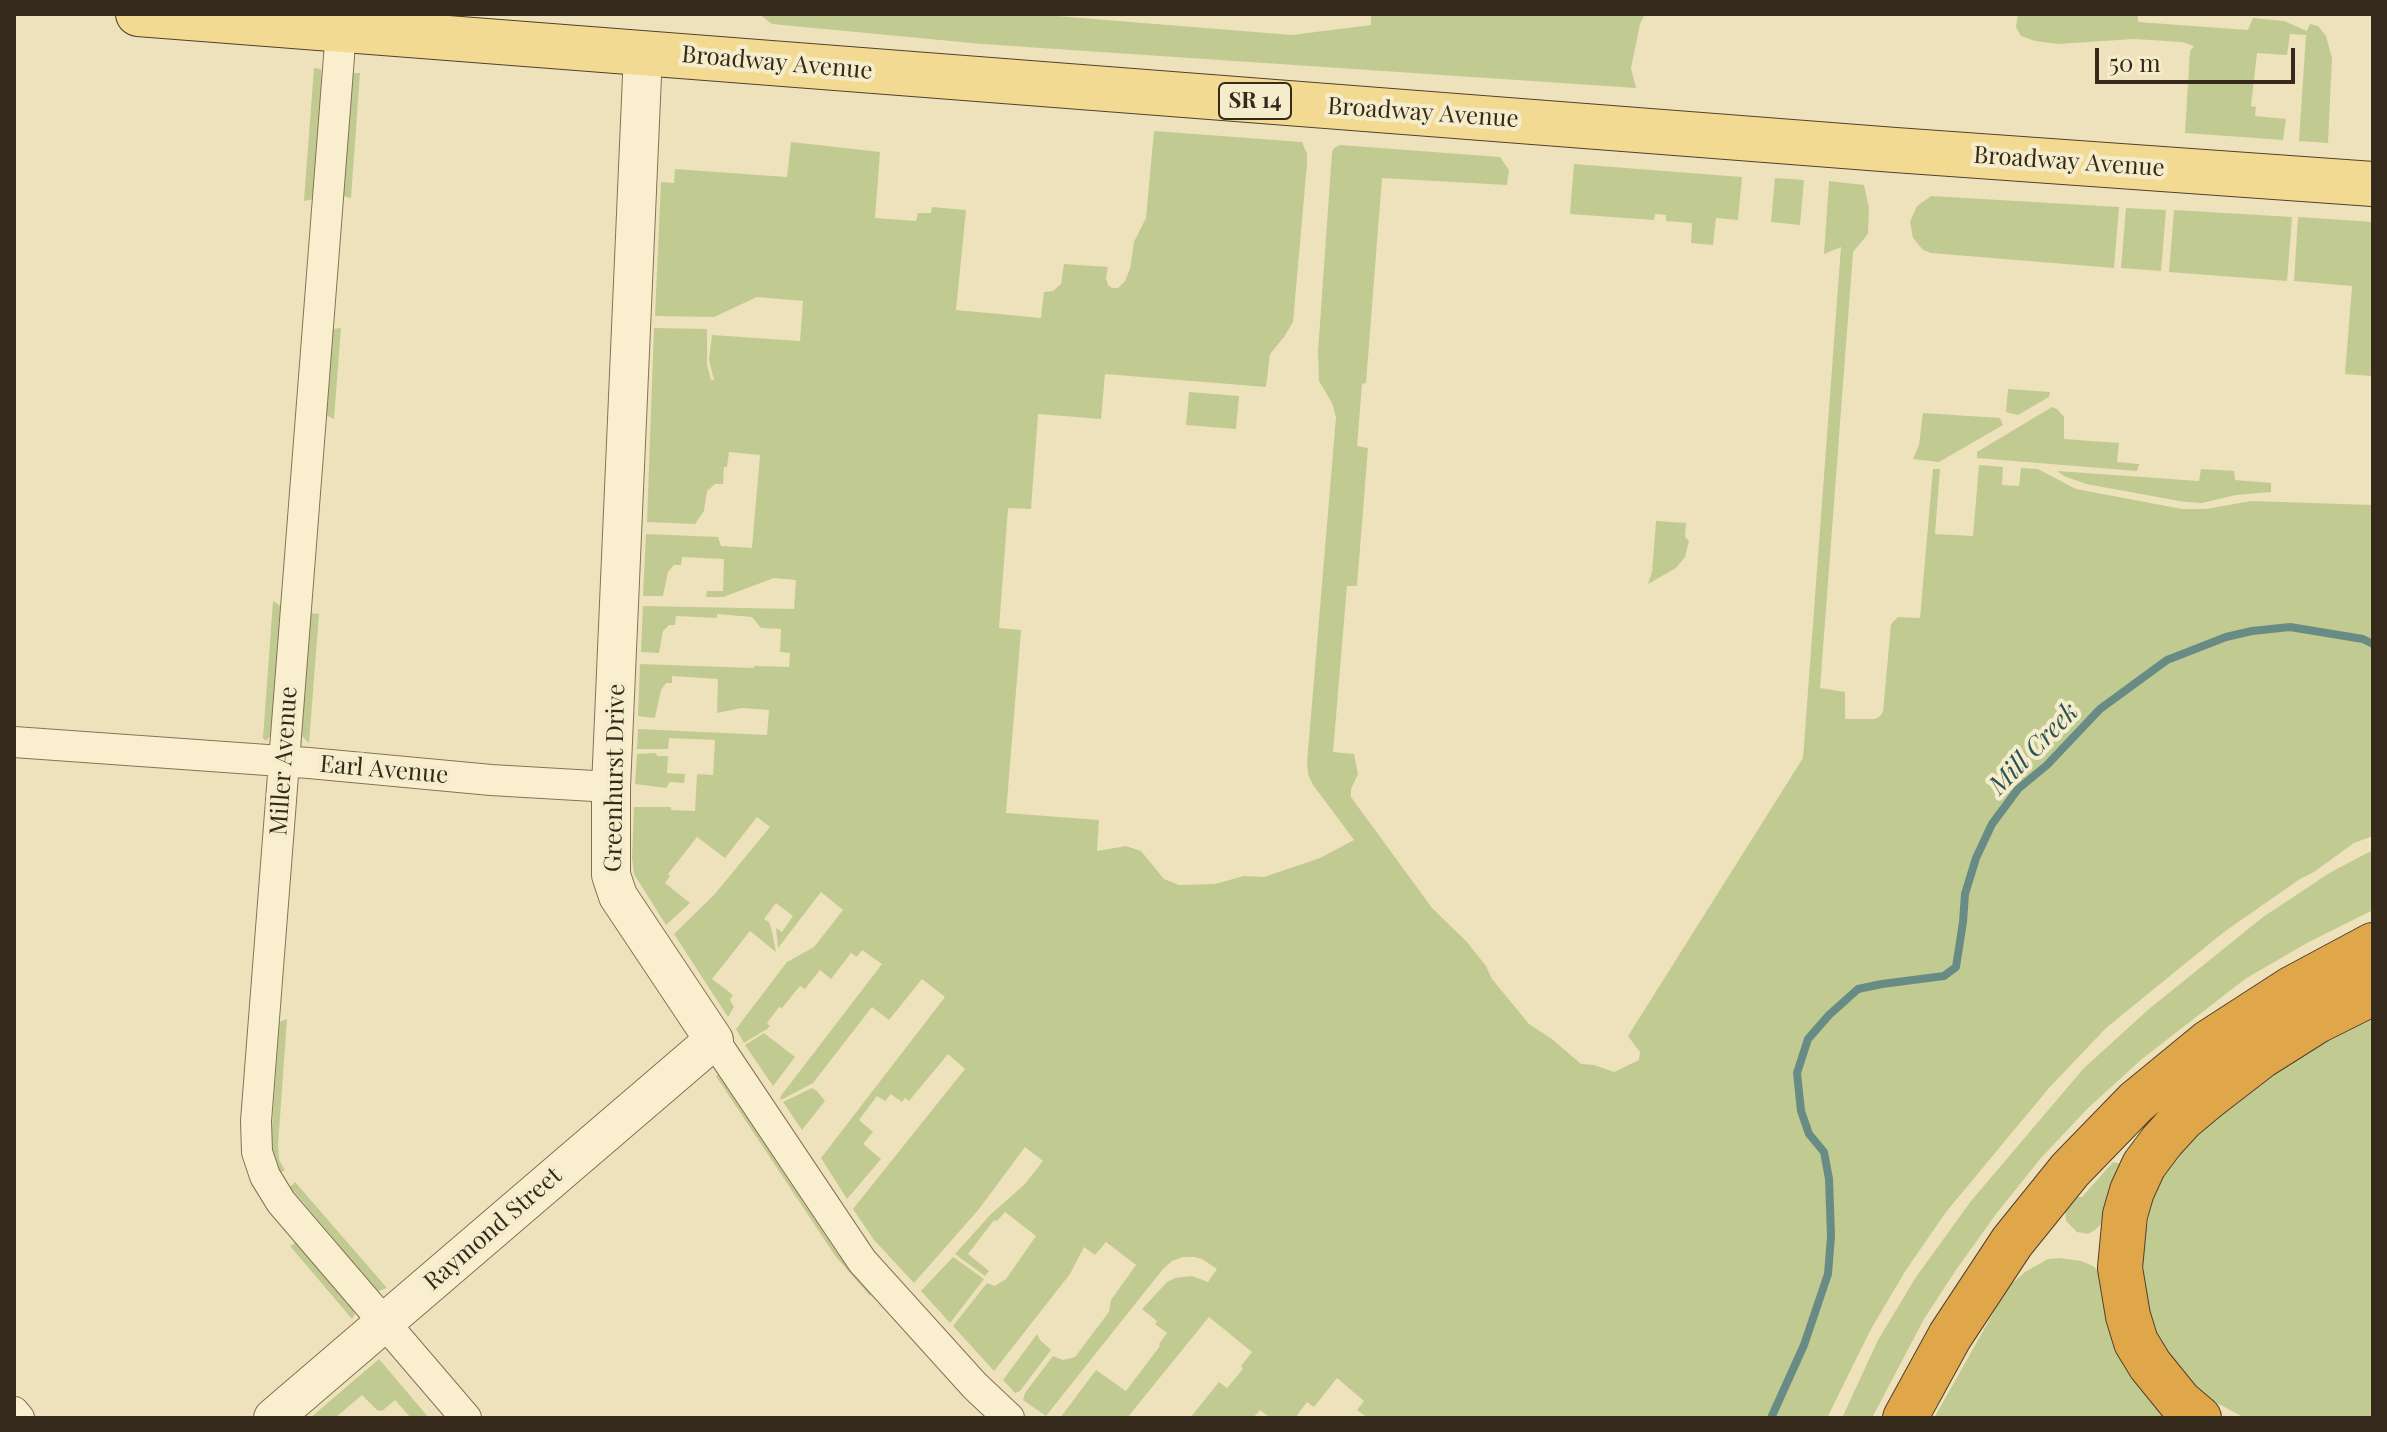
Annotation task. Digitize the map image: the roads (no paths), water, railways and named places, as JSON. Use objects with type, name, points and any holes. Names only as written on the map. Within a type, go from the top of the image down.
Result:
[{"type":"highway","points":[[1905,1418],[1950,1336],[2012,1242],[2070,1170],[2136,1102],[2209,1042],[2291,989],[2373,945]]},
{"type":"highway","points":[[2199,1418],[2180,1402],[2150,1365],[2136,1342],[2128,1316],[2120,1268],[2125,1215],[2132,1191],[2144,1165],[2162,1141],[2207,1098],[2260,1057],[2317,1021],[2373,993]]},
{"type":"main road","name":"Broadway Avenue","points":[[138,14],[2373,184]]},
{"type":"street","name":"Miller Avenue","points":[[341,31],[256,1121],[257,1152],[265,1176],[281,1202],[466,1418]]},
{"type":"street","name":"Greenhurst Drive","points":[[643,53],[611,787],[611,875],[618,896],[862,1261],[975,1386],[1009,1418]]},
{"type":"street","name":"Earl Avenue","points":[[14,742],[611,787]]},
{"type":"street","name":"Raymond Street","points":[[273,1418],[714,1040]]},
{"type":"street","points":[[14,1412],[19,1418]]},
{"type":"waterway","name":"Mill Creek","points":[[1771,1418],[1804,1345],[1828,1274],[1831,1236],[1829,1179],[1824,1152],[1809,1134],[1801,1111],[1797,1073],[1808,1039],[1858,989],[1944,976],[1956,967],[1965,894],[1976,858],[1992,824],[2018,789],[2047,765],[2100,709],[2167,660],[2226,637],[2290,627],[2363,639],[2373,644]]}]
